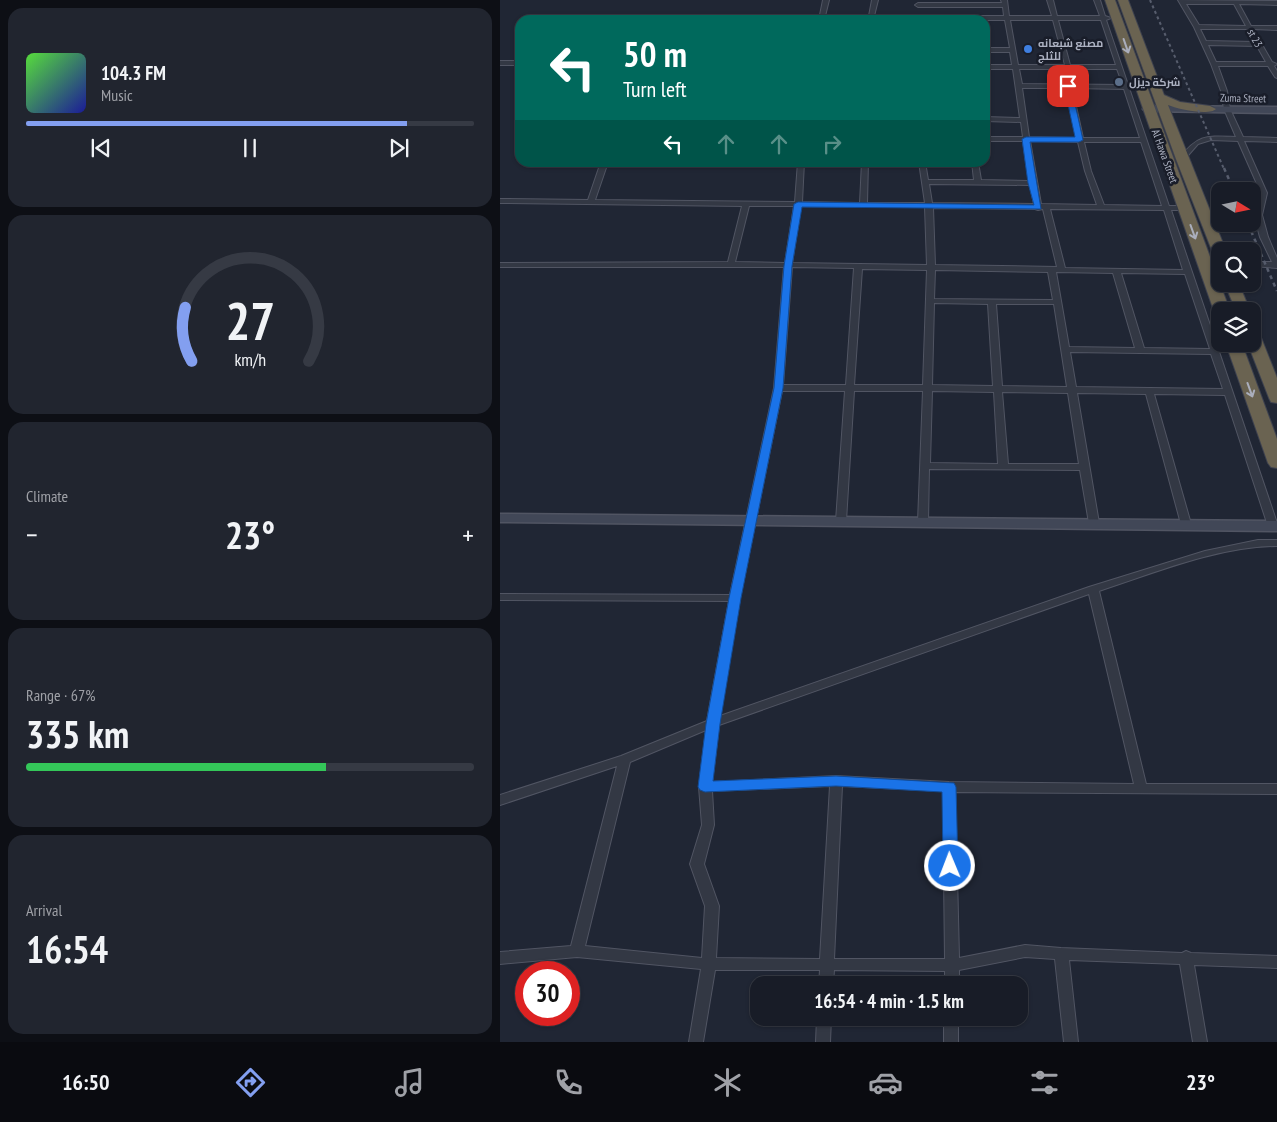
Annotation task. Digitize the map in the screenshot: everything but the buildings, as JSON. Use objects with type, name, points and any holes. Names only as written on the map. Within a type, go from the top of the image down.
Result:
[{"type":"highway","name":"Al Hawa Street","points":[[1110,0],[1219,302]]},
{"type":"highway","name":"Al Hawa Street","points":[[1123,0],[1182,159],[1216,242]]},
{"type":"highway","points":[[1162,103],[1210,109]]},
{"type":"highway","points":[[1170,123],[1183,113],[1210,109]]},
{"type":"highway","points":[[1237,352],[1277,463]]},
{"type":"highway","points":[[1259,352],[1277,398]]},
{"type":"street","points":[[823,15],[826,0]]},
{"type":"street","points":[[872,15],[875,0]]},
{"type":"street","points":[[1050,0],[1068,67]]},
{"type":"street","points":[[1097,0],[1211,340]]},
{"type":"street","points":[[1274,0],[1277,4]]},
{"type":"street","points":[[1181,1],[1234,1],[1277,4]]},
{"type":"street","points":[[1181,1],[1197,27],[1214,64],[1224,91],[1227,109],[1238,138],[1264,193],[1258,215],[1277,265],[1261,264]]},
{"type":"street","name":"st 23","points":[[1234,1],[1258,44],[1274,64],[1277,76]]},
{"type":"street","points":[[919,15],[918,2],[1004,2],[1013,50],[1014,67],[1019,86],[1032,183],[1062,271]]},
{"type":"street","points":[[990,19],[1116,19]]},
{"type":"street","points":[[1197,27],[1277,33]]},
{"type":"street","points":[[1250,30],[1277,28]]},
{"type":"street","points":[[1204,43],[1258,44]]},
{"type":"street","points":[[990,50],[1013,50]]},
{"type":"street","points":[[500,63],[515,63]]},
{"type":"street","points":[[1214,64],[1274,64]]},
{"type":"street","points":[[990,67],[1120,67]]},
{"type":"street","points":[[1019,86],[1126,87]]},
{"type":"street","points":[[1068,86],[1079,140],[1102,208]]},
{"type":"street","points":[[1148,108],[1162,103]]},
{"type":"street","name":"Zuma Street","points":[[1210,109],[1277,110]]},
{"type":"street","points":[[990,119],[1023,120]]},
{"type":"street","points":[[990,139],[1144,140]]},
{"type":"street","points":[[1182,159],[1190,147],[1204,139],[1277,140]]},
{"type":"street","points":[[590,203],[603,167]]},
{"type":"street","points":[[696,1042],[709,964],[712,906],[697,864],[708,825],[705,787],[713,724],[735,598],[778,388],[788,266],[798,204],[801,167]]},
{"type":"street","points":[[863,205],[865,167]]},
{"type":"street","points":[[922,167],[928,206],[931,268],[923,522]]},
{"type":"street","points":[[976,167],[978,182]]},
{"type":"street","points":[[924,182],[1032,183]]},
{"type":"street","points":[[500,201],[1185,208]]},
{"type":"street","points":[[731,264],[746,204]]},
{"type":"street","points":[[500,264],[731,264],[858,268],[1188,272]]},
{"type":"street","points":[[1205,264],[1211,264]]},
{"type":"street","points":[[841,521],[858,268]]},
{"type":"street","points":[[1052,271],[1066,349],[1083,467],[1094,523]]},
{"type":"street","points":[[1117,272],[1140,350]]},
{"type":"street","points":[[930,301],[1058,302]]},
{"type":"street","points":[[992,302],[1003,466]]},
{"type":"street","points":[[1066,349],[1211,352]]},
{"type":"street","points":[[500,518],[1275,526],[1215,352]]},
{"type":"street","points":[[778,388],[998,388],[1229,392]]},
{"type":"street","points":[[1149,390],[1186,524]]},
{"type":"street","points":[[924,466],[1083,467]]},
{"type":"street","points":[[500,800],[625,759],[820,684],[1093,589],[1205,554],[1258,543],[1277,544]]},
{"type":"street","points":[[1093,589],[1142,788]]},
{"type":"street","points":[[500,597],[735,598]]},
{"type":"street","points":[[578,950],[625,759]]},
{"type":"street","points":[[705,787],[836,781],[949,787],[1277,789]]},
{"type":"street","points":[[827,976],[836,781]]},
{"type":"street","points":[[949,787],[952,976]]},
{"type":"street","points":[[500,958],[578,950],[709,964],[952,966],[1025,951],[1277,962]]},
{"type":"street","points":[[1060,954],[1071,1042]]},
{"type":"street","points":[[1186,957],[1200,1042]]},
{"type":"street","points":[[823,1042],[824,1026]]},
{"type":"street","points":[[951,1026],[951,1042]]},
{"type":"railway","points":[[1150,0],[1224,169]]},
{"type":"railway","points":[[1224,168],[1230,182]]},
{"type":"railway","points":[[1251,232],[1277,291]]},
{"type":"place","name":"مصنع شبعانه للثلج","points":[[1028,49]]},
{"type":"place","name":"شركة ديزل","points":[[1119,82]]},
{"type":"route","points":[[950,866],[949,787],[836,781],[705,787],[713,724],[735,598],[778,388],[788,266],[798,204],[1038,208],[1032,183],[1026,139],[1079,140],[1068,86]]}]
